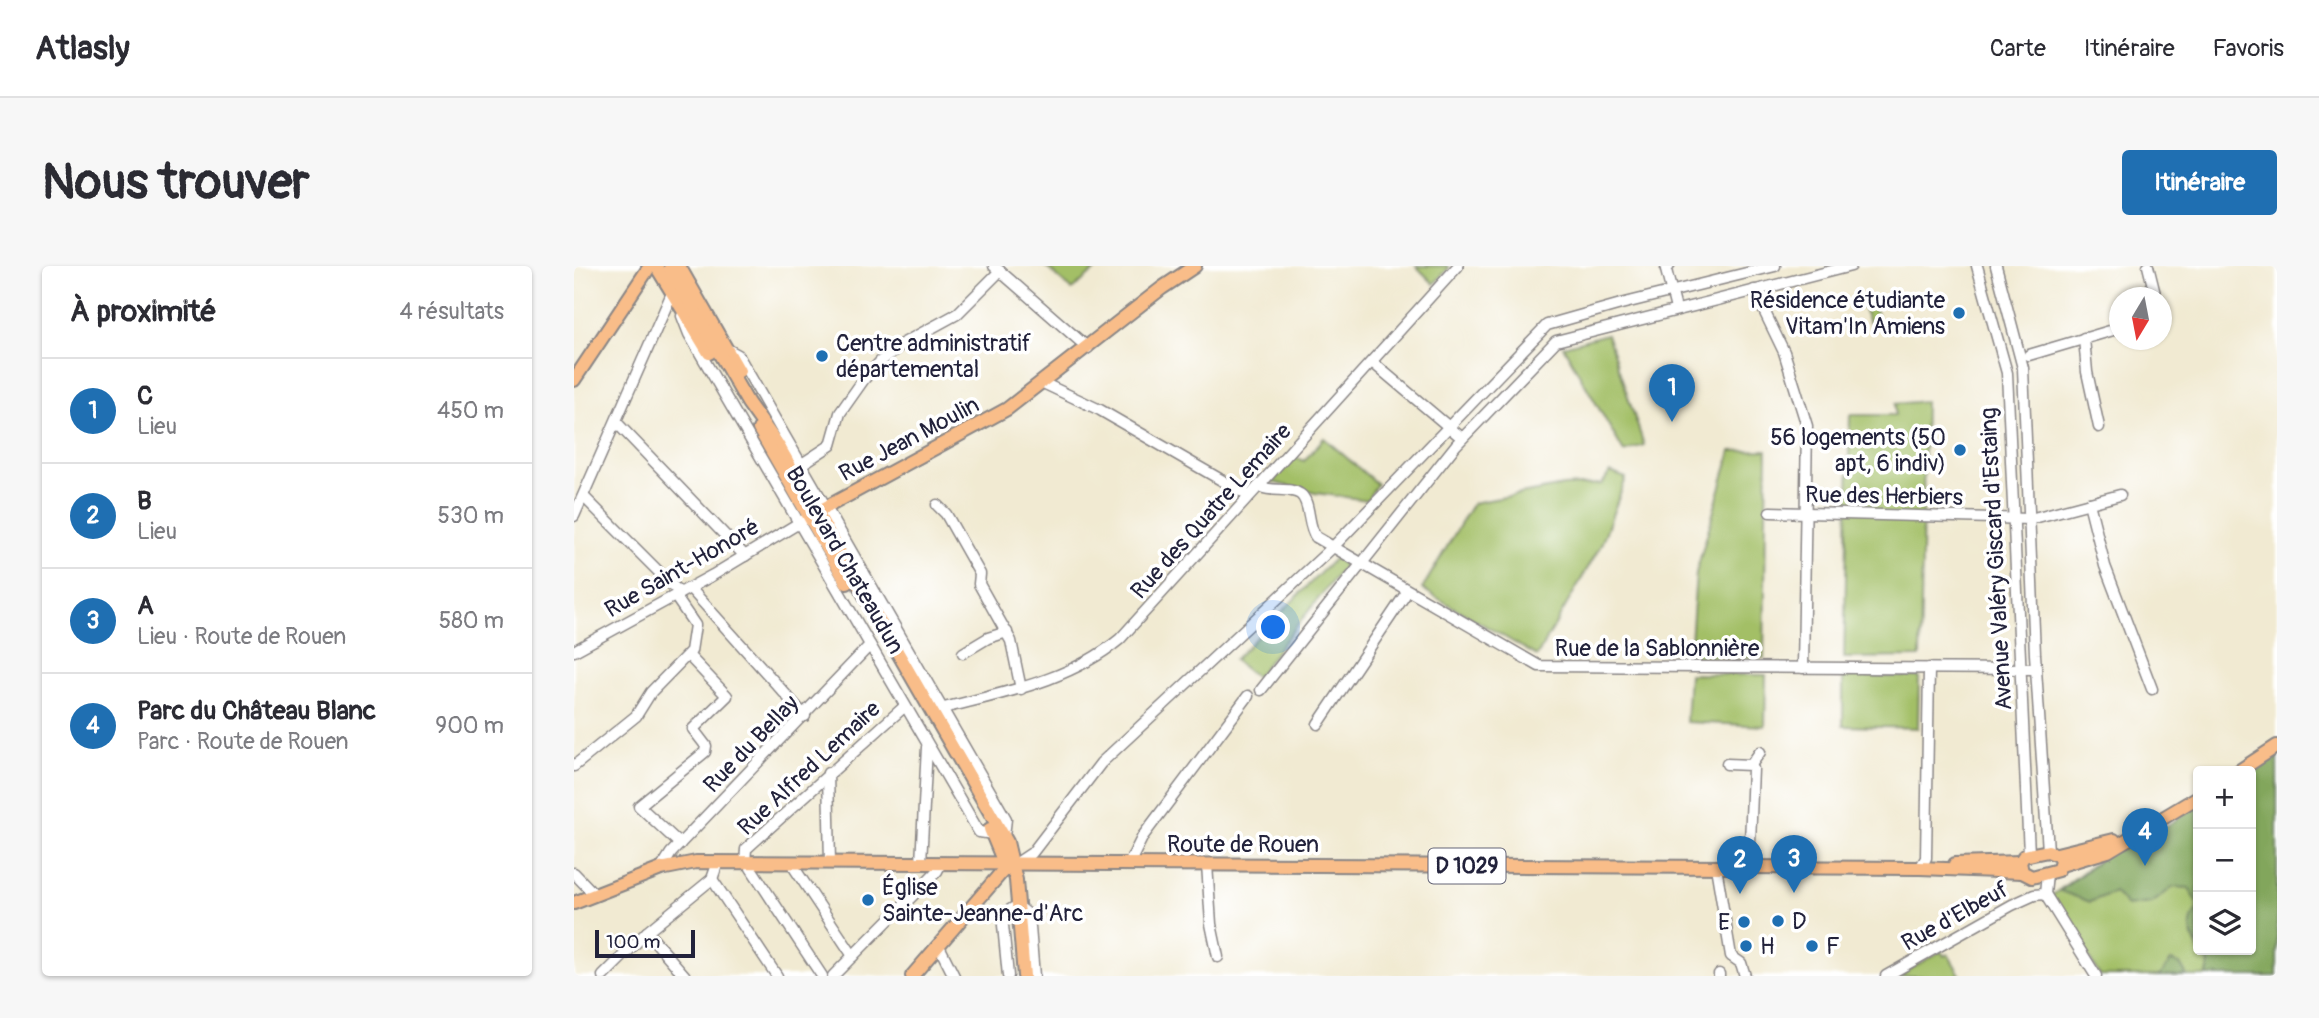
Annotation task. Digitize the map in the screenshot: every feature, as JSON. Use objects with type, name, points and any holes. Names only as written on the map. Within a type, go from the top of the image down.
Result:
[{"type":"main road","points":[[574,380],[650,266]]},
{"type":"main road","points":[[656,266],[772,445]]},
{"type":"main road","name":"Rue Jean Moulin","points":[[812,515],[1007,409],[1162,288],[1195,266]]},
{"type":"main road","points":[[675,267],[727,349],[755,400]]},
{"type":"main road","name":"Boulevard Chateaudun","points":[[675,267],[755,400],[772,445],[999,835],[1010,865],[1016,907]]},
{"type":"main road","points":[[2247,766],[2277,746]]},
{"type":"main road","points":[[2055,857],[2058,870],[2032,877],[2024,863],[2055,857],[2108,850],[2193,800]]},
{"type":"main road","name":"Route de Rouen","points":[[574,903],[661,869],[689,863],[718,862],[1920,868],[2024,863]]},
{"type":"main road","points":[[912,976],[1010,865]]},
{"type":"main road","points":[[1016,907],[1018,976]]},
{"type":"main road","points":[[1016,907],[1024,976]]},
{"type":"street","name":"Rue des Quatre Lemaire","points":[[944,708],[1021,688],[1078,668],[1120,639],[1458,266]]},
{"type":"street","points":[[1669,266],[1665,270],[1676,309]]},
{"type":"street","points":[[1010,865],[1032,853],[1101,763],[1333,547],[1548,325],[1775,266]]},
{"type":"street","points":[[1261,690],[1462,438],[1556,341],[1830,268],[1851,266]]},
{"type":"street","name":"Avenue Valéry Giscard d'Estaing","points":[[1977,266],[2007,373],[2024,762],[2024,863]]},
{"type":"street","name":"Avenue Valéry Giscard d'Estaing","points":[[1996,266],[2023,368],[2036,669],[2042,760],[2055,857]]},
{"type":"street","points":[[2148,266],[2153,287]]},
{"type":"street","points":[[802,464],[831,445],[840,413],[864,379],[881,361],[902,344],[957,314],[997,269],[1088,348]]},
{"type":"street","points":[[1754,290],[1784,352],[1807,426],[1803,668]]},
{"type":"street","points":[[574,516],[673,293]]},
{"type":"street","name":"Boulevard Chateaudun","points":[[673,293],[689,334],[812,515],[944,708],[1006,819],[999,835],[979,832],[870,645],[812,515],[802,464],[755,400]]},
{"type":"street","points":[[2029,355],[2109,331]]},
{"type":"street","points":[[2084,338],[2087,372],[2099,427]]},
{"type":"street","points":[[1372,362],[1462,438]]},
{"type":"street","points":[[1043,383],[1100,410],[1249,496]]},
{"type":"street","points":[[617,423],[745,556]]},
{"type":"street","name":"Rue de la Sablonnière","points":[[1261,486],[1299,493],[1304,498],[1311,531],[1333,547],[1539,666],[2036,669]]},
{"type":"street","name":"Rue des Herbiers","points":[[1770,512],[2030,519],[2120,495]]},
{"type":"street","points":[[574,766],[622,730],[651,692],[688,655],[695,625],[677,595],[584,496]]},
{"type":"street","points":[[2089,503],[2105,566],[2152,689]]},
{"type":"street","points":[[937,505],[946,514],[981,574],[979,584],[1007,632],[1021,688]]},
{"type":"street","name":"Rue Saint-Honoré","points":[[574,651],[690,588],[812,515]]},
{"type":"street","points":[[690,588],[805,716]]},
{"type":"street","points":[[1318,724],[1407,592]]},
{"type":"street","points":[[963,653],[988,638],[1007,632]]},
{"type":"street","name":"Rue du Bellay","points":[[661,869],[680,844],[870,645]]},
{"type":"street","points":[[680,844],[639,806],[705,752],[706,746],[693,729],[727,696],[688,655]]},
{"type":"street","points":[[1920,868],[1926,858],[1929,668]]},
{"type":"street","points":[[1129,864],[1143,836],[1248,696]]},
{"type":"street","name":"Rue Alfred Lemaire","points":[[748,863],[746,849],[905,706]]},
{"type":"street","points":[[921,863],[928,756],[926,743]]},
{"type":"street","points":[[1751,765],[1760,752]]},
{"type":"street","points":[[2024,762],[2042,760]]},
{"type":"street","points":[[1727,764],[1751,765]]},
{"type":"street","points":[[1749,867],[1751,765]]},
{"type":"street","points":[[828,773],[830,863]]},
{"type":"street","points":[[603,976],[647,932],[712,879],[718,862]]},
{"type":"street","points":[[748,863],[822,976]]},
{"type":"street","points":[[794,863],[795,869],[853,956]]},
{"type":"street","points":[[833,976],[937,872],[941,863]]},
{"type":"street","points":[[1207,864],[1211,924],[1218,957]]},
{"type":"street","points":[[1716,867],[1731,956],[1741,963],[1745,976]]},
{"type":"street","points":[[574,873],[596,895]]},
{"type":"street","points":[[2046,874],[2045,894],[2096,976]]},
{"type":"street","points":[[712,879],[777,976]]},
{"type":"street","name":"Rue d'Elbeuf","points":[[1886,976],[2007,908],[2034,895],[2045,894]]},
{"type":"street","points":[[1008,976],[1002,915],[1016,907],[1030,915],[1034,976]]},
{"type":"street","points":[[647,932],[685,976]]},
{"type":"street","points":[[939,946],[954,976]]},
{"type":"green space","points":[[1045,266],[1100,266],[1072,290]]},
{"type":"green space","points":[[1416,266],[1447,266],[1449,268],[1434,284]]},
{"type":"green space","points":[[1870,298],[1878,317],[1869,322],[1860,302]]},
{"type":"green space","points":[[1607,334],[1644,445],[1624,452],[1563,346]]},
{"type":"green space","points":[[1925,401],[1920,657],[1844,658],[1850,415],[1895,415],[1895,404]]},
{"type":"green space","points":[[1324,438],[1377,484],[1367,500],[1315,493],[1272,482],[1295,457],[1304,461]]},
{"type":"green space","points":[[1767,450],[1764,658],[1690,656],[1696,573],[1731,451]]},
{"type":"green space","points":[[1610,472],[1626,478],[1601,545],[1537,656],[1422,589],[1473,503],[1563,486],[1602,484]]},
{"type":"green space","points":[[1335,558],[1345,565],[1256,677],[1234,660]]},
{"type":"green space","points":[[1689,674],[1766,675],[1765,726],[1686,722]]},
{"type":"green space","points":[[1843,676],[1919,677],[1918,728],[1843,726]]},
{"type":"green space","points":[[2277,751],[2277,976],[2100,976],[2051,896],[2111,851],[2137,846],[2193,808],[2193,955],[2256,955],[2256,767]]},
{"type":"green space","points":[[2277,751],[2277,976],[2207,976],[2209,963],[2203,955],[2256,955],[2255,766]]},
{"type":"green space","points":[[2193,808],[2193,896],[2189,888],[2173,887],[2152,903],[2127,906],[2114,892],[2090,902],[2060,891],[2111,851],[2137,846]]},
{"type":"green space","points":[[1941,951],[1944,956],[1948,954],[1961,976],[1898,976]]},
{"type":"green space","points":[[2171,961],[2180,964],[2187,976],[2160,976]]},
{"type":"place","name":"Résidence étudiante Vitam'In Amiens","points":[[1959,313]]},
{"type":"place","name":"Centre administratif départemental","points":[[822,356]]},
{"type":"place","name":"C","points":[[1672,422]]},
{"type":"place","name":"56 logements (50 apt, 6 indiv)","points":[[1960,450]]},
{"type":"place","name":"Parc du Château Blanc","points":[[2145,866]]},
{"type":"place","name":"A","points":[[1794,893]]},
{"type":"place","name":"B","points":[[1740,894]]},
{"type":"place","name":"Église Sainte-Jeanne-d'Arc","points":[[868,900]]},
{"type":"place","name":"D","points":[[1778,921]]},
{"type":"place","name":"E","points":[[1744,922]]},
{"type":"place","name":"H","points":[[1746,946]]},
{"type":"place","name":"F","points":[[1812,946]]}]
